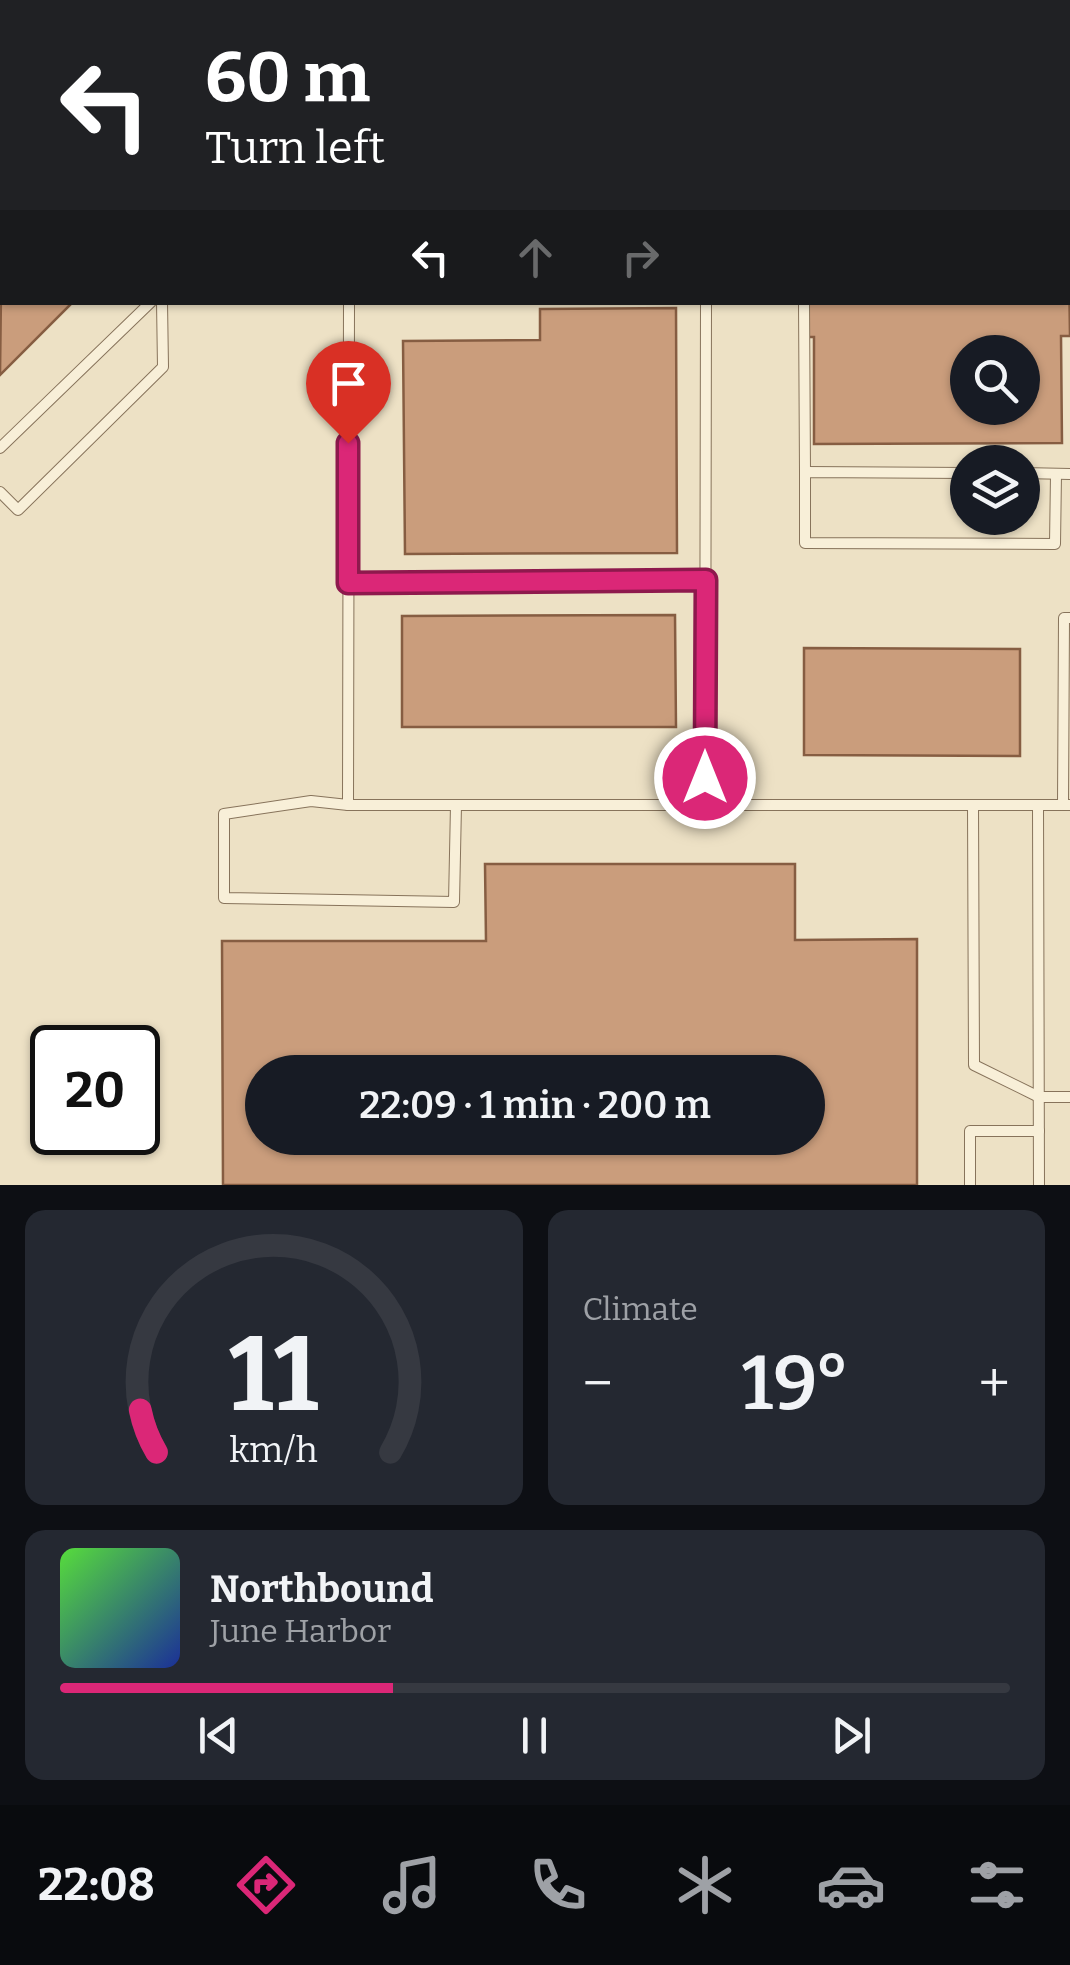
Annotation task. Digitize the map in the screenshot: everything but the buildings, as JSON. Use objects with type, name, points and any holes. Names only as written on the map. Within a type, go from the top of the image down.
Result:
[{"type":"lane","points":[[0,448],[148,305]]},
{"type":"lane","points":[[0,492],[18,510],[162,367],[162,305]]},
{"type":"lane","points":[[348,805],[349,305]]},
{"type":"lane","points":[[705,805],[706,305]]},
{"type":"lane","points":[[804,305],[804,543],[1055,544],[1056,474]]},
{"type":"lane","points":[[804,472],[950,473]]},
{"type":"lane","points":[[1040,474],[1070,474]]},
{"type":"lane","points":[[348,583],[706,580]]},
{"type":"lane","points":[[456,805],[454,902],[224,898],[224,814],[311,801],[348,805],[456,805],[1066,805],[1067,618]]},
{"type":"lane","points":[[973,805],[974,1065],[1038,1097],[1070,1097]]},
{"type":"lane","points":[[1038,805],[1039,1185]]},
{"type":"lane","points":[[970,1185],[970,1130],[1038,1130]]},
{"type":"route","points":[[348,443],[348,583],[706,580],[705,778]]}]
